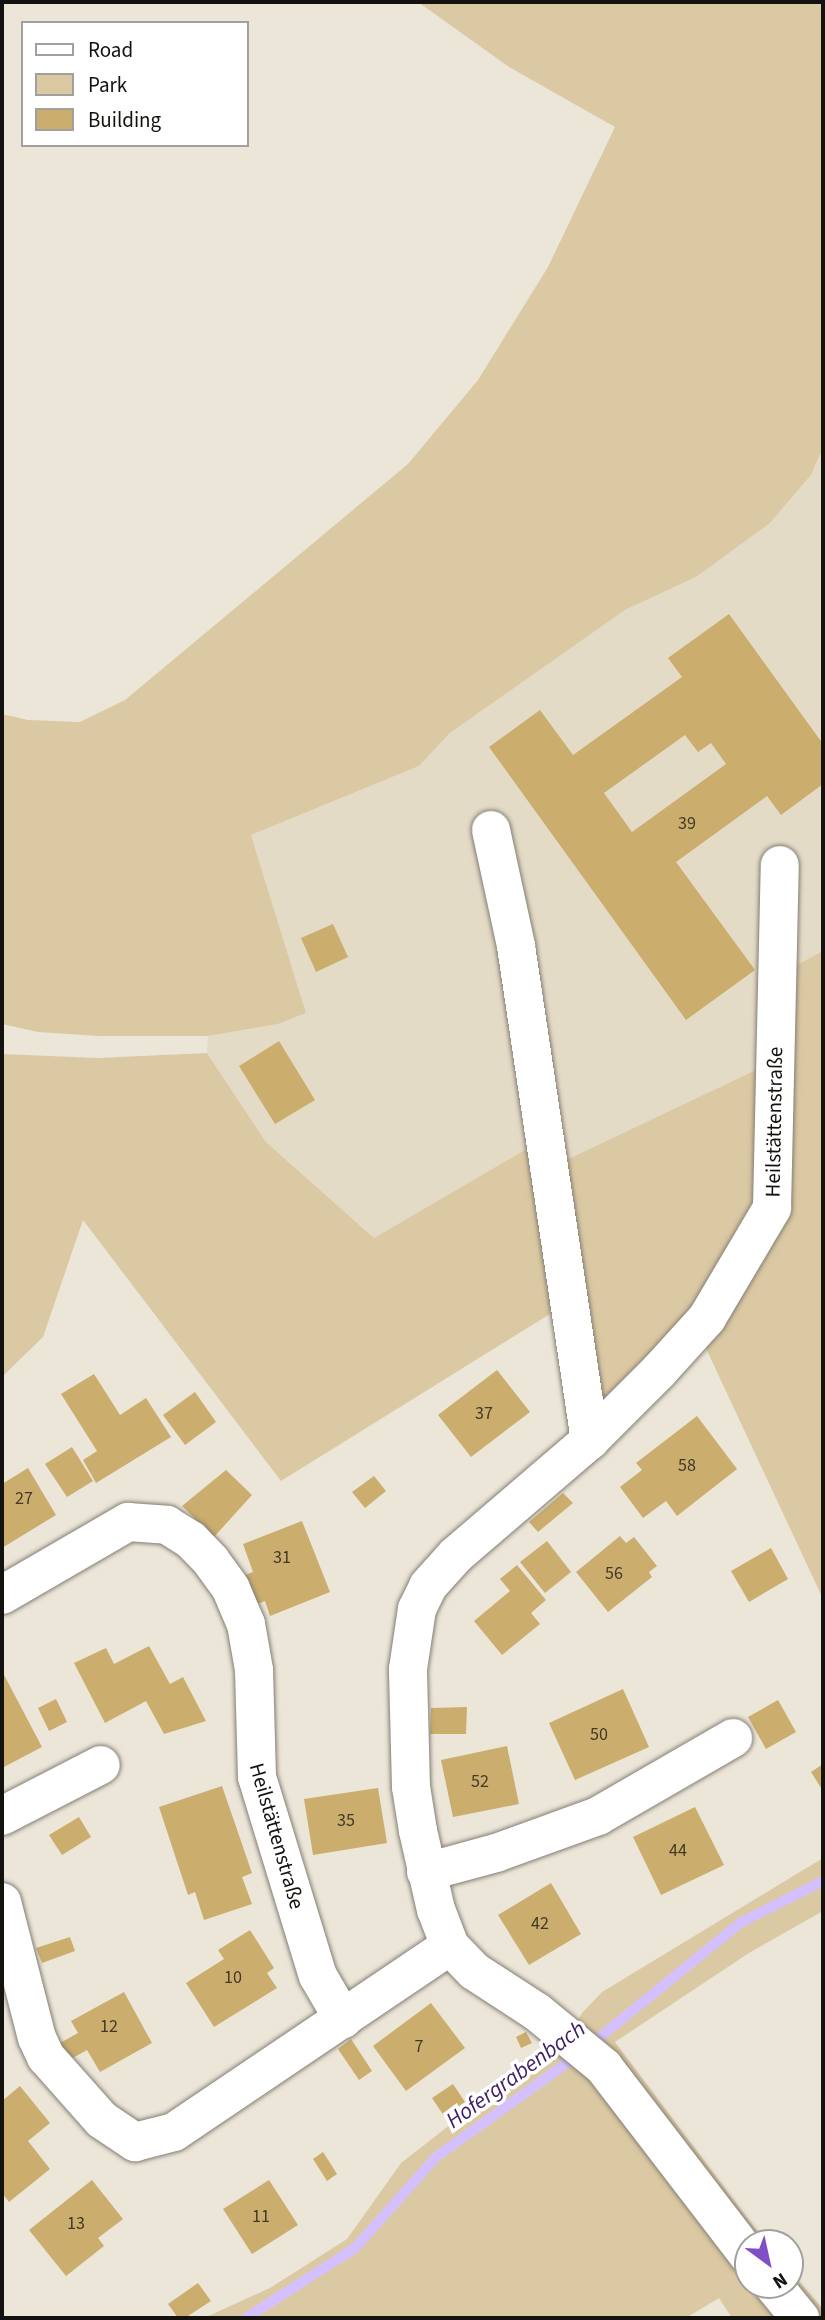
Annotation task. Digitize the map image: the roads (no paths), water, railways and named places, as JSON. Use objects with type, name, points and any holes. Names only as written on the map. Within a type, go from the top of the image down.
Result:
[{"type":"street","points":[[491,830],[516,946],[590,1440]]},
{"type":"street","name":"Heilstättenstraße","points":[[734,2237],[604,2067],[570,2038],[474,1971],[450,1947],[426,1872],[411,1787],[408,1698],[417,1609],[428,1586],[456,1555],[590,1440],[707,1318],[772,1208],[780,865]]},
{"type":"street","name":"Heilstättenstraße","points":[[2,1595],[128,1522],[167,1525],[191,1540],[211,1561],[230,1589],[251,1647],[257,1777],[318,1976],[343,2019]]},
{"type":"street","points":[[426,1872],[496,1853],[598,1816],[733,1738]]},
{"type":"street","points":[[2,1816],[101,1765]]},
{"type":"street","points":[[2,1902],[37,2038],[46,2057],[102,2120],[135,2142],[174,2132],[450,1947]]},
{"type":"street","points":[[784,2299],[800,2318]]},
{"type":"waterway","name":"Hofergrabenbach","points":[[590,2045],[740,1923],[823,1881]]},
{"type":"waterway","name":"Hofergrabenbach","points":[[246,2318],[355,2248],[436,2157],[578,2055]]}]
